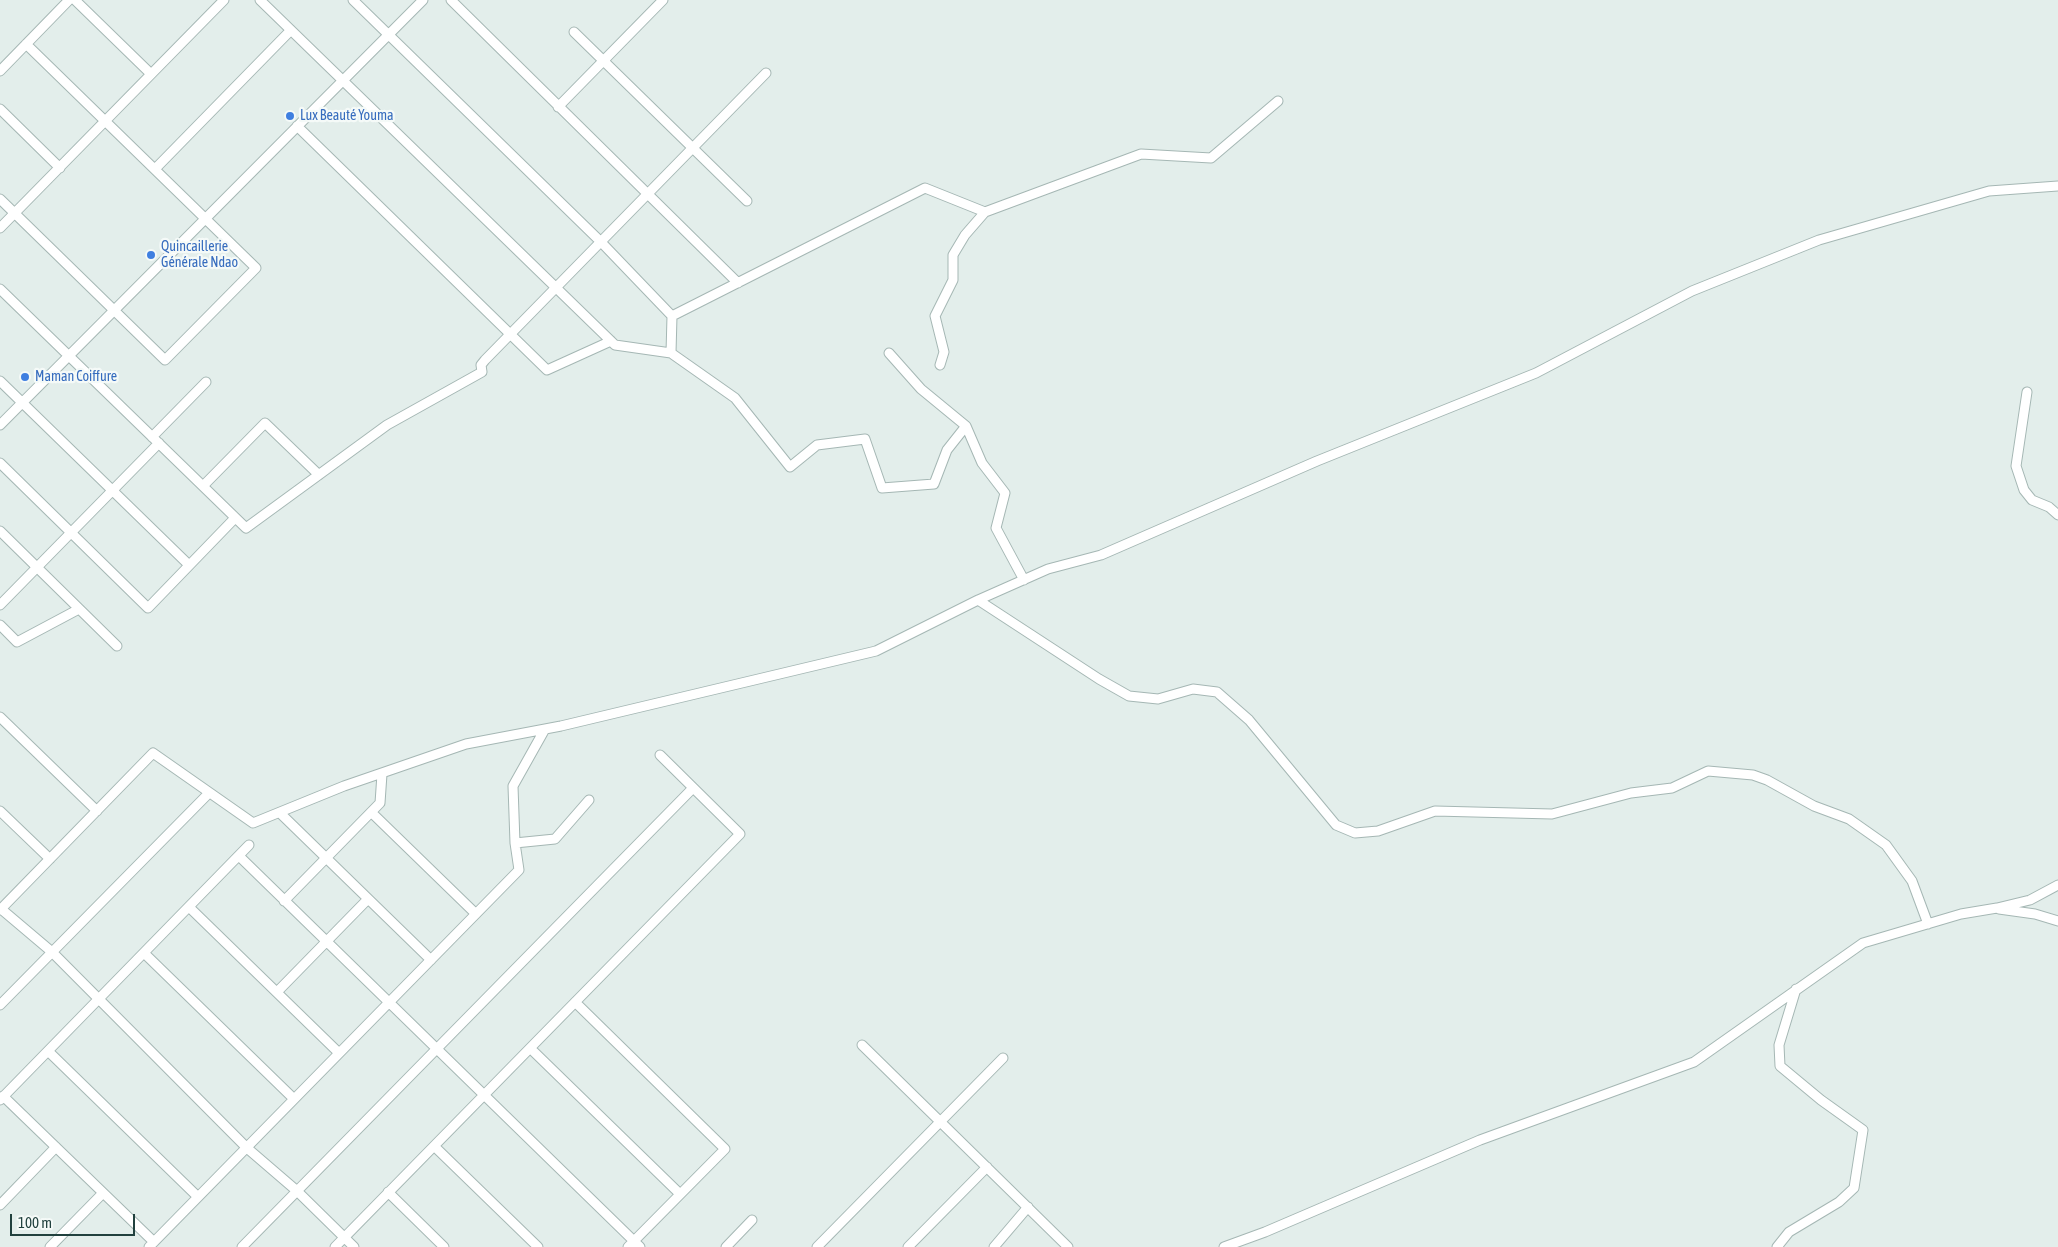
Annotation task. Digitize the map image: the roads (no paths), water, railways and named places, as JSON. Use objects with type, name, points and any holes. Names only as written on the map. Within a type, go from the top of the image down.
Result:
[{"type":"street","points":[[0,70],[69,0]]},
{"type":"street","points":[[75,0],[151,74]]},
{"type":"street","points":[[0,228],[224,0]]},
{"type":"street","points":[[260,0],[614,345],[671,353],[735,398],[790,467],[817,445],[865,439],[882,488],[934,484],[947,450],[966,426]]},
{"type":"street","points":[[353,0],[601,242],[672,316],[671,353]]},
{"type":"street","points":[[0,425],[423,0]]},
{"type":"street","points":[[451,0],[738,283]]},
{"type":"street","points":[[558,107],[663,0]]},
{"type":"street","points":[[155,169],[291,30]]},
{"type":"street","points":[[574,32],[747,201]]},
{"type":"street","points":[[0,199],[165,360],[256,268],[26,44]]},
{"type":"street","points":[[0,289],[246,528],[387,425],[482,372],[481,365],[485,360],[766,73]]},
{"type":"street","points":[[940,365],[944,352],[935,316],[953,280],[953,255],[965,235],[985,212],[1140,154],[1211,158],[1278,102]]},
{"type":"street","points":[[0,110],[60,168]]},
{"type":"street","points":[[297,126],[547,370],[611,341]]},
{"type":"street","points":[[354,1247],[297,1191],[247,1148],[52,952],[0,909],[153,753],[253,823],[344,786],[466,744],[545,729],[876,651],[978,600],[1048,569],[1101,555],[1317,461],[1536,373],[1692,291],[1819,240],[1989,191],[2058,186]]},
{"type":"street","points":[[672,316],[925,188],[985,212]]},
{"type":"street","points":[[889,353],[921,389],[966,426],[982,463],[1005,493],[996,528],[1024,580]]},
{"type":"street","points":[[0,381],[189,565]]},
{"type":"street","points":[[0,605],[112,490],[206,382]]},
{"type":"street","points":[[2027,392],[2016,467],[2024,490],[2032,500],[2050,507],[2058,515]]},
{"type":"street","points":[[203,486],[265,423],[319,475]]},
{"type":"street","points":[[0,463],[148,608],[235,518]]},
{"type":"street","points":[[0,531],[117,646]]},
{"type":"street","points":[[978,600],[1099,679],[1129,696],[1158,699],[1193,689],[1217,692],[1249,720],[1336,826],[1355,833],[1378,831],[1435,812],[1552,814],[1631,793],[1672,788],[1708,771],[1753,775],[1767,780],[1814,806],[1849,819],[1886,845],[1912,881],[1928,924]]},
{"type":"street","points":[[0,625],[18,642],[79,609]]},
{"type":"street","points":[[0,716],[97,811]]},
{"type":"street","points":[[250,845],[2,1098],[103,1193],[152,1245],[519,870],[515,842],[513,786],[545,729]]},
{"type":"street","points":[[335,1247],[740,834],[660,755]]},
{"type":"street","points":[[284,901],[380,802],[382,774]]},
{"type":"street","points":[[242,1247],[693,788]]},
{"type":"street","points":[[0,1005],[209,793]]},
{"type":"street","points":[[515,842],[555,839],[589,800]]},
{"type":"street","points":[[0,811],[50,859]]},
{"type":"street","points":[[371,812],[476,914]]},
{"type":"street","points":[[280,813],[431,960]]},
{"type":"street","points":[[239,856],[484,1095],[634,1245],[680,1194],[725,1149],[575,1002]]},
{"type":"street","points":[[1224,1247],[1265,1232],[1480,1140],[1694,1062],[1863,943],[1961,914],[2030,900],[2058,885]]},
{"type":"street","points":[[277,992],[368,899]]},
{"type":"street","points":[[189,907],[339,1053]]},
{"type":"street","points":[[1997,908],[2058,920]]},
{"type":"street","points":[[144,953],[294,1099]]},
{"type":"street","points":[[1776,1247],[1789,1232],[1839,1202],[1854,1188],[1863,1130],[1821,1100],[1780,1066],[1779,1045],[1796,989]]},
{"type":"street","points":[[862,1045],[1068,1247]]},
{"type":"street","points":[[530,1048],[680,1194]]},
{"type":"street","points":[[48,1050],[198,1197]]},
{"type":"street","points":[[817,1247],[1003,1058]]},
{"type":"street","points":[[434,1146],[538,1247]]},
{"type":"street","points":[[1,1201],[56,1148]]},
{"type":"street","points":[[908,1247],[987,1167]]},
{"type":"street","points":[[388,1192],[444,1247]]},
{"type":"street","points":[[50,1247],[103,1193]]},
{"type":"street","points":[[994,1247],[1028,1207]]},
{"type":"street","points":[[726,1247],[752,1220]]},
{"type":"place","name":"Lux Beauté Youma","points":[[290,116]]},
{"type":"place","name":"Quincaillerie Générale Ndao","points":[[151,255]]},
{"type":"place","name":"Maman Coiffure","points":[[25,377]]}]
